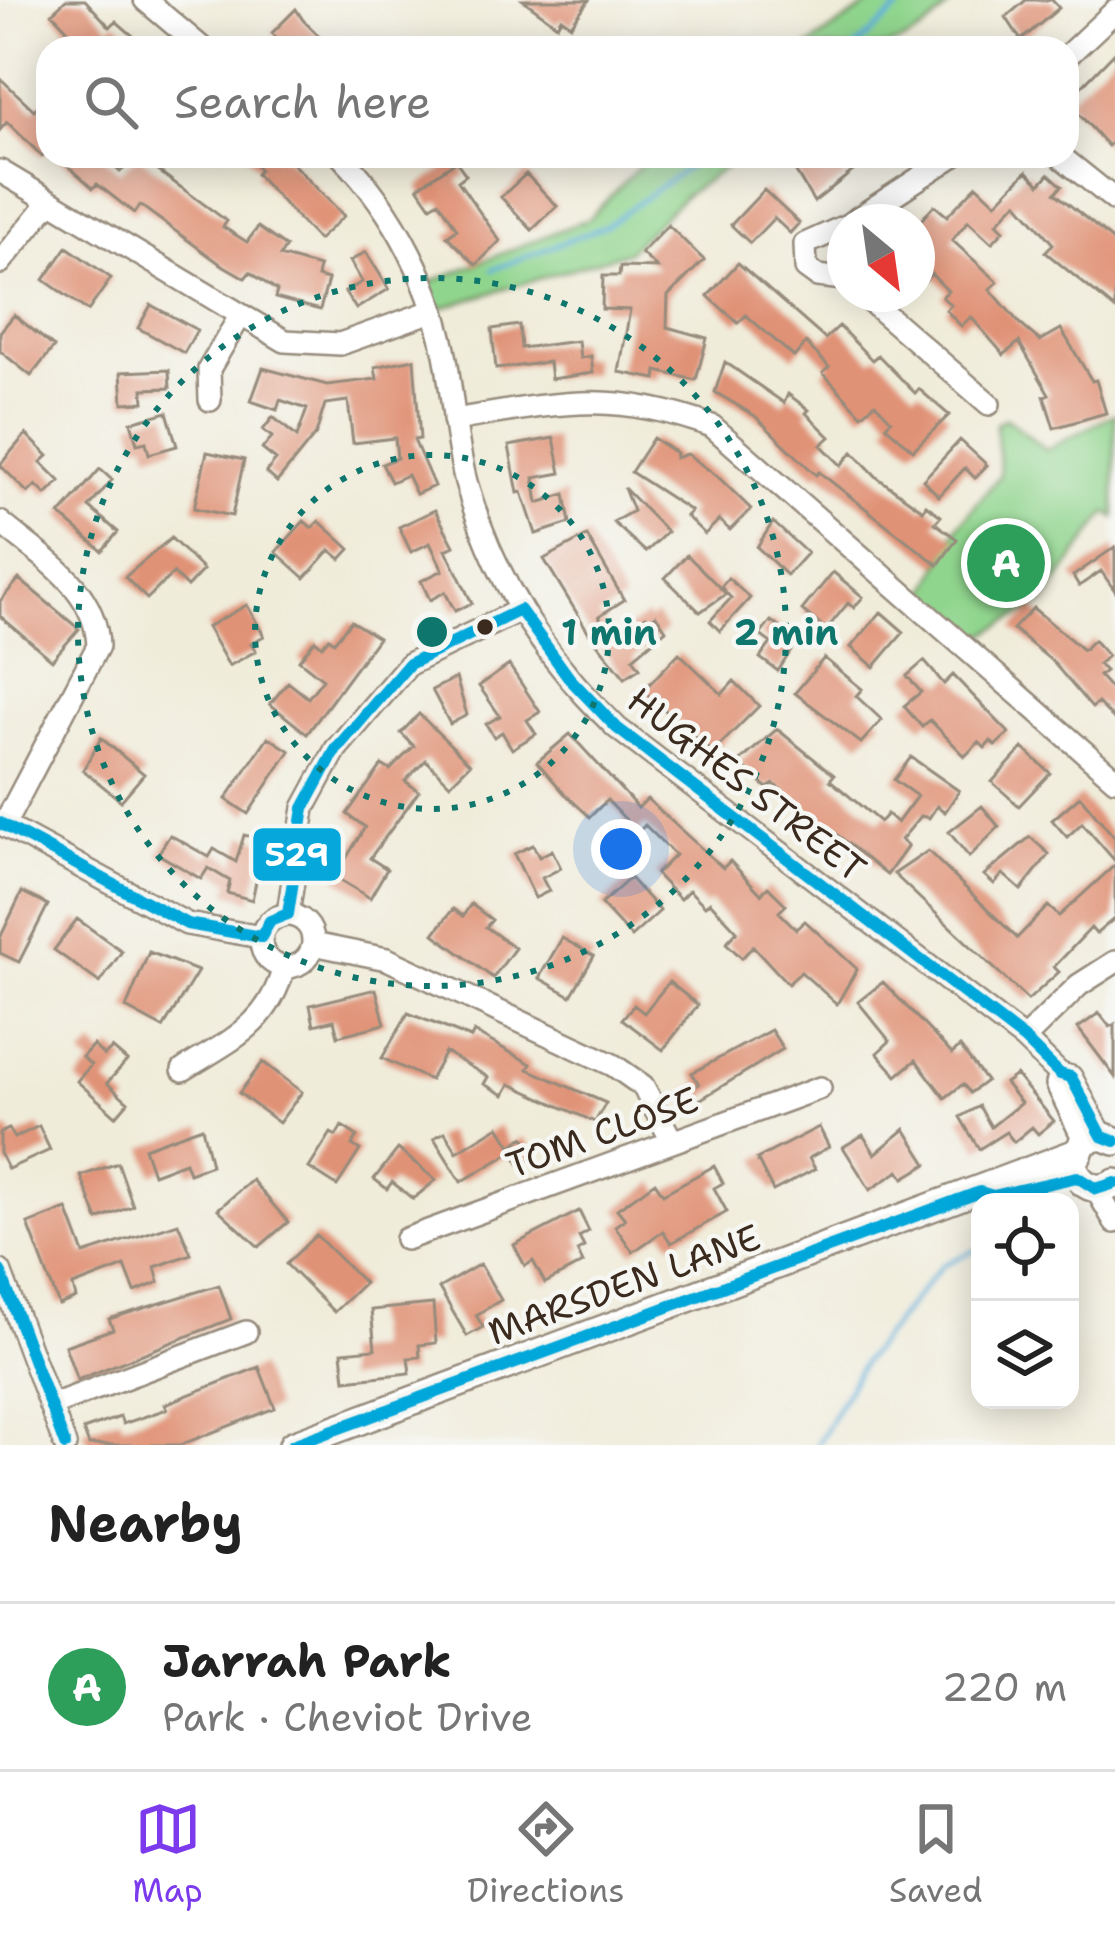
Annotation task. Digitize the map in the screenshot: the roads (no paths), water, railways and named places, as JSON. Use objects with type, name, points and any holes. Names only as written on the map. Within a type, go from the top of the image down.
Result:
[{"type":"main road","name":"MARSDEN LANE","points":[[311,1442],[980,1192],[990,1183],[1095,1160]]},
{"type":"street","points":[[145,0],[188,36]]},
{"type":"street","points":[[1079,44],[1115,10]]},
{"type":"street","name":"HUGHES STREET","points":[[351,168],[391,219],[432,311],[482,534],[520,610],[570,680],[617,728],[1024,1039],[1060,1074],[1071,1077],[1115,1222]]},
{"type":"street","points":[[881,204],[935,168]]},
{"type":"street","points":[[1075,168],[1115,200]]},
{"type":"street","points":[[0,171],[239,318],[285,341],[328,346],[432,311]]},
{"type":"street","points":[[0,263],[48,203]]},
{"type":"street","points":[[827,232],[805,244],[803,254],[806,268],[827,277]]},
{"type":"street","points":[[883,312],[989,404]]},
{"type":"street","points":[[210,400],[209,369],[239,318]]},
{"type":"street","points":[[454,420],[586,399],[653,405],[712,426],[1115,778]]},
{"type":"street","points":[[0,522],[83,594],[93,610],[98,646],[2,824],[173,918],[209,931],[261,938]]},
{"type":"street","points":[[288,914],[304,808],[336,749],[410,664],[520,610]]},
{"type":"street","points":[[288,914],[307,924],[313,944],[301,963],[284,967],[264,955],[261,938],[270,921],[288,914]]},
{"type":"street","points":[[313,944],[387,959],[613,1065],[644,1086],[672,1141]]},
{"type":"street","points":[[1024,1039],[1079,985],[1115,962]]},
{"type":"street","points":[[183,1070],[260,1019],[276,994],[284,967]]},
{"type":"street","name":"TOM CLOSE","points":[[406,1239],[820,1088]]},
{"type":"street","points":[[0,1270],[8,1317],[65,1445]]},
{"type":"street","points":[[50,1406],[246,1332]]},
{"type":"waterway","points":[[868,36],[909,0]]},
{"type":"waterway","points":[[492,270],[605,226],[687,168]]},
{"type":"waterway","points":[[817,1445],[863,1362],[942,1265],[971,1252]]},
{"type":"place","name":"Jarrah Park","points":[[1006,563]]}]
